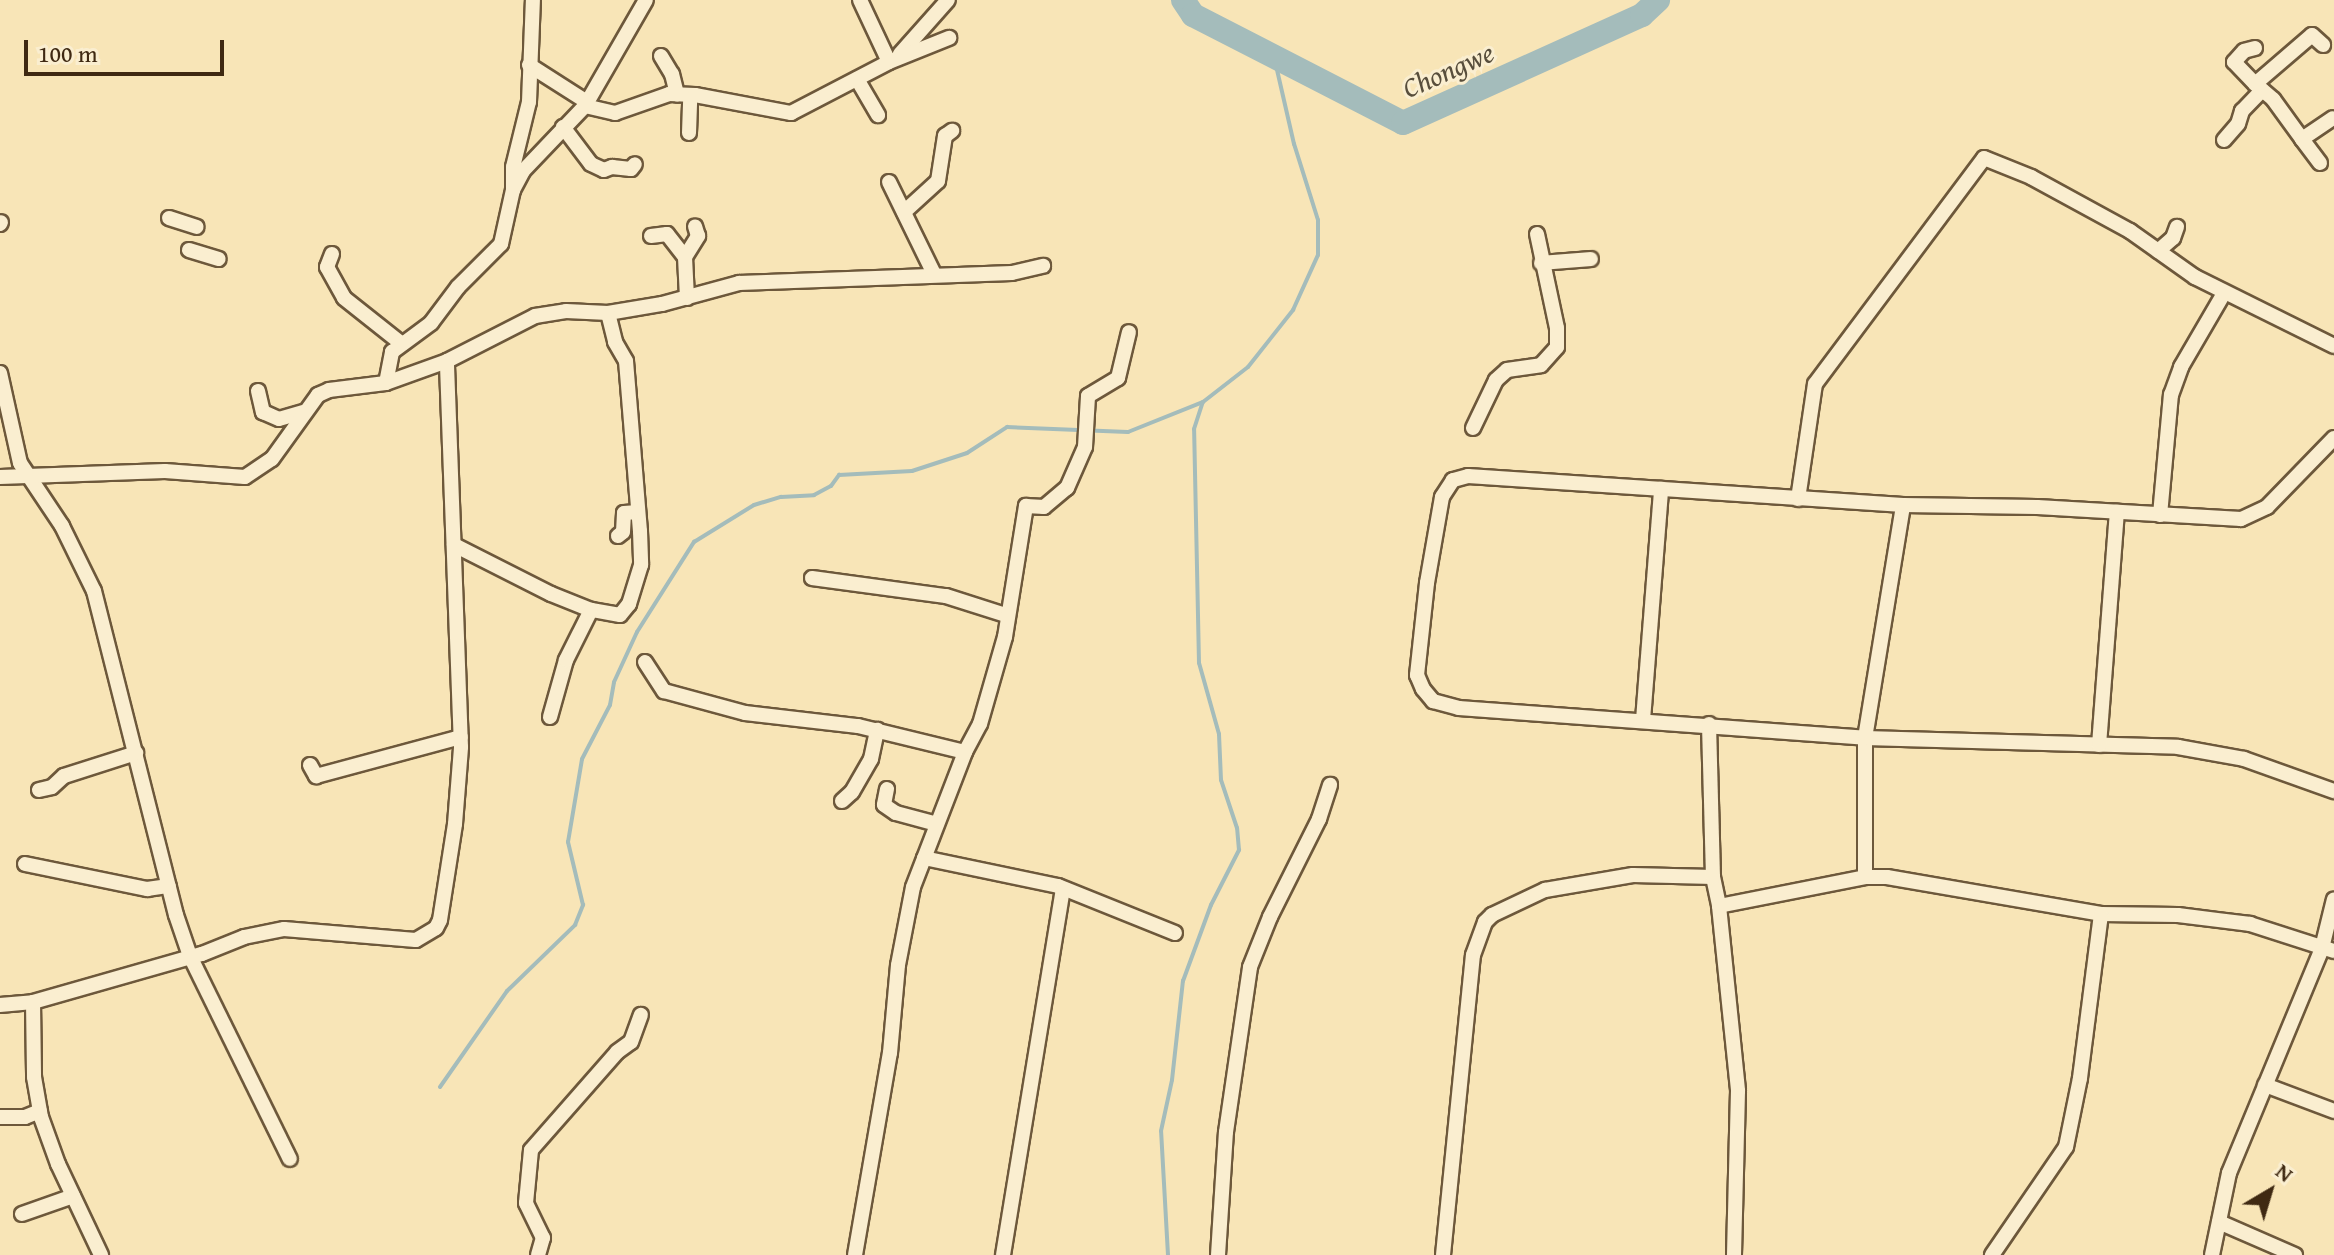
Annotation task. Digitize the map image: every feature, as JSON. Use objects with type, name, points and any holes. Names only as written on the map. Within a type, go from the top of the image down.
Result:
[{"type":"street","points":[[386,383],[392,352],[431,323],[458,287],[501,244],[513,190],[513,167],[529,102],[533,0]]},
{"type":"street","points":[[513,190],[523,171],[586,104],[646,0]]},
{"type":"street","points":[[860,0],[892,61]]},
{"type":"street","points":[[892,61],[911,45],[948,0]]},
{"type":"street","points":[[2224,140],[2259,87],[2312,35],[2323,45]]},
{"type":"street","points":[[529,65],[586,104],[615,113],[683,94],[791,113],[892,61],[949,38]]},
{"type":"street","points":[[2255,48],[2244,51],[2234,62],[2259,87],[2320,163]]},
{"type":"street","points":[[661,56],[683,94],[689,133]]},
{"type":"street","points":[[857,79],[878,115]]},
{"type":"street","points":[[2302,139],[2333,118]]},
{"type":"street","points":[[563,127],[591,164],[604,170],[612,167],[631,169],[635,164]]},
{"type":"street","points":[[904,212],[938,181],[945,136],[952,131]]},
{"type":"street","points":[[1798,499],[1815,384],[1984,158],[2031,177],[2130,231],[2224,293],[2334,346]]},
{"type":"street","points":[[889,182],[934,274]]},
{"type":"street","points":[[169,218],[197,227]]},
{"type":"street","points":[[687,298],[685,257],[698,236],[695,226]]},
{"type":"street","points":[[2158,251],[2173,238],[2177,227]]},
{"type":"street","points":[[651,236],[667,234],[685,257]]},
{"type":"street","points":[[1473,428],[1496,380],[1507,370],[1541,365],[1557,347],[1557,328],[1537,234]]},
{"type":"street","points":[[189,250],[219,259]]},
{"type":"street","points":[[332,254],[327,267],[344,298],[402,344]]},
{"type":"street","points":[[1541,263],[1591,259]]},
{"type":"street","points":[[0,477],[165,471],[245,477],[272,459],[318,395],[329,390],[386,383],[447,361],[535,316],[566,311],[608,313],[751,282],[1012,273],[1043,266]]},
{"type":"street","points":[[2160,515],[2171,395],[2181,367],[2224,293]]},
{"type":"street","points":[[454,545],[544,591],[591,610],[620,615],[629,604],[641,565],[638,512],[626,361],[615,342],[608,313]]},
{"type":"street","points":[[855,1255],[890,1053],[898,965],[913,887],[965,752],[980,724],[1005,637],[1006,615],[1026,506],[1044,507],[1067,488],[1085,447],[1088,396],[1118,378],[1129,332]]},
{"type":"street","points":[[0,1005],[33,1002],[244,937],[284,929],[416,940],[428,935],[440,920],[455,824],[461,737],[447,361]]},
{"type":"street","points":[[0,373],[20,463],[62,526],[94,591],[169,886],[190,956],[290,1159]]},
{"type":"street","points":[[258,391],[263,412],[279,419],[305,412]]},
{"type":"street","points":[[2334,438],[2267,507],[2241,519],[1798,499],[1484,475],[1453,480],[1442,497],[1433,541],[1417,675],[1433,701],[1459,708],[1709,724],[1865,738],[2178,747],[2244,759],[2334,791]]},
{"type":"street","points":[[1643,720],[1661,489]]},
{"type":"street","points":[[1865,877],[1865,738],[1903,505]]},
{"type":"street","points":[[618,536],[623,532],[624,513],[638,512]]},
{"type":"street","points":[[2099,745],[2117,512]]},
{"type":"street","points":[[812,578],[946,596],[1006,615]]},
{"type":"street","points":[[550,717],[566,660],[591,610]]},
{"type":"street","points":[[645,662],[664,691],[745,713],[877,730],[965,752]]},
{"type":"street","points":[[1709,724],[1713,877],[1719,906],[1738,1091],[1734,1255]]},
{"type":"street","points":[[842,801],[852,792],[871,759],[877,730]]},
{"type":"street","points":[[310,765],[316,776],[461,737]]},
{"type":"street","points":[[39,790],[52,787],[64,776],[136,753]]},
{"type":"street","points":[[1218,1255],[1226,1132],[1250,967],[1270,917],[1319,819],[1330,785]]},
{"type":"street","points":[[887,789],[884,805],[896,813],[937,824]]},
{"type":"street","points":[[924,858],[1063,889],[1175,933]]},
{"type":"street","points":[[25,864],[147,889],[169,886]]},
{"type":"street","points":[[1443,1255],[1473,955],[1485,922],[1492,915],[1545,890],[1633,875],[1713,877]]},
{"type":"street","points":[[1719,906],[1865,877],[1887,877],[2101,914],[2178,915],[2250,924],[2328,949]]},
{"type":"street","points":[[1003,1255],[1063,889]]},
{"type":"street","points":[[2212,1255],[2229,1173],[2265,1085],[2328,949],[2334,899]]},
{"type":"street","points":[[1992,1255],[2066,1147],[2080,1078],[2101,914]]},
{"type":"street","points":[[33,1002],[34,1077],[40,1111],[58,1164],[101,1255]]},
{"type":"street","points":[[538,1255],[543,1238],[526,1203],[531,1150],[617,1052],[631,1042],[641,1015]]},
{"type":"street","points":[[2265,1085],[2334,1111]]},
{"type":"street","points":[[0,1117],[25,1117],[40,1111]]},
{"type":"street","points":[[22,1214],[73,1196]]},
{"type":"street","points":[[2219,1222],[2295,1255]]},
{"type":"waterway","name":"Chongwe","points":[[1183,0],[1193,15],[1403,123],[1642,15],[1658,0]]},
{"type":"waterway","points":[[440,1087],[507,991],[575,925],[583,905],[568,842],[582,759],[610,705],[614,682],[637,632],[694,542],[754,505],[781,497],[814,495],[831,486],[839,475],[912,471],[967,453],[1007,427],[1128,432],[1203,402],[1248,367],[1293,310],[1318,255],[1318,220],[1294,144],[1274,57]]},
{"type":"waterway","points":[[1168,1255],[1161,1131],[1172,1080],[1183,981],[1211,905],[1239,850],[1237,828],[1221,780],[1219,734],[1199,663],[1194,429],[1203,402]]}]
